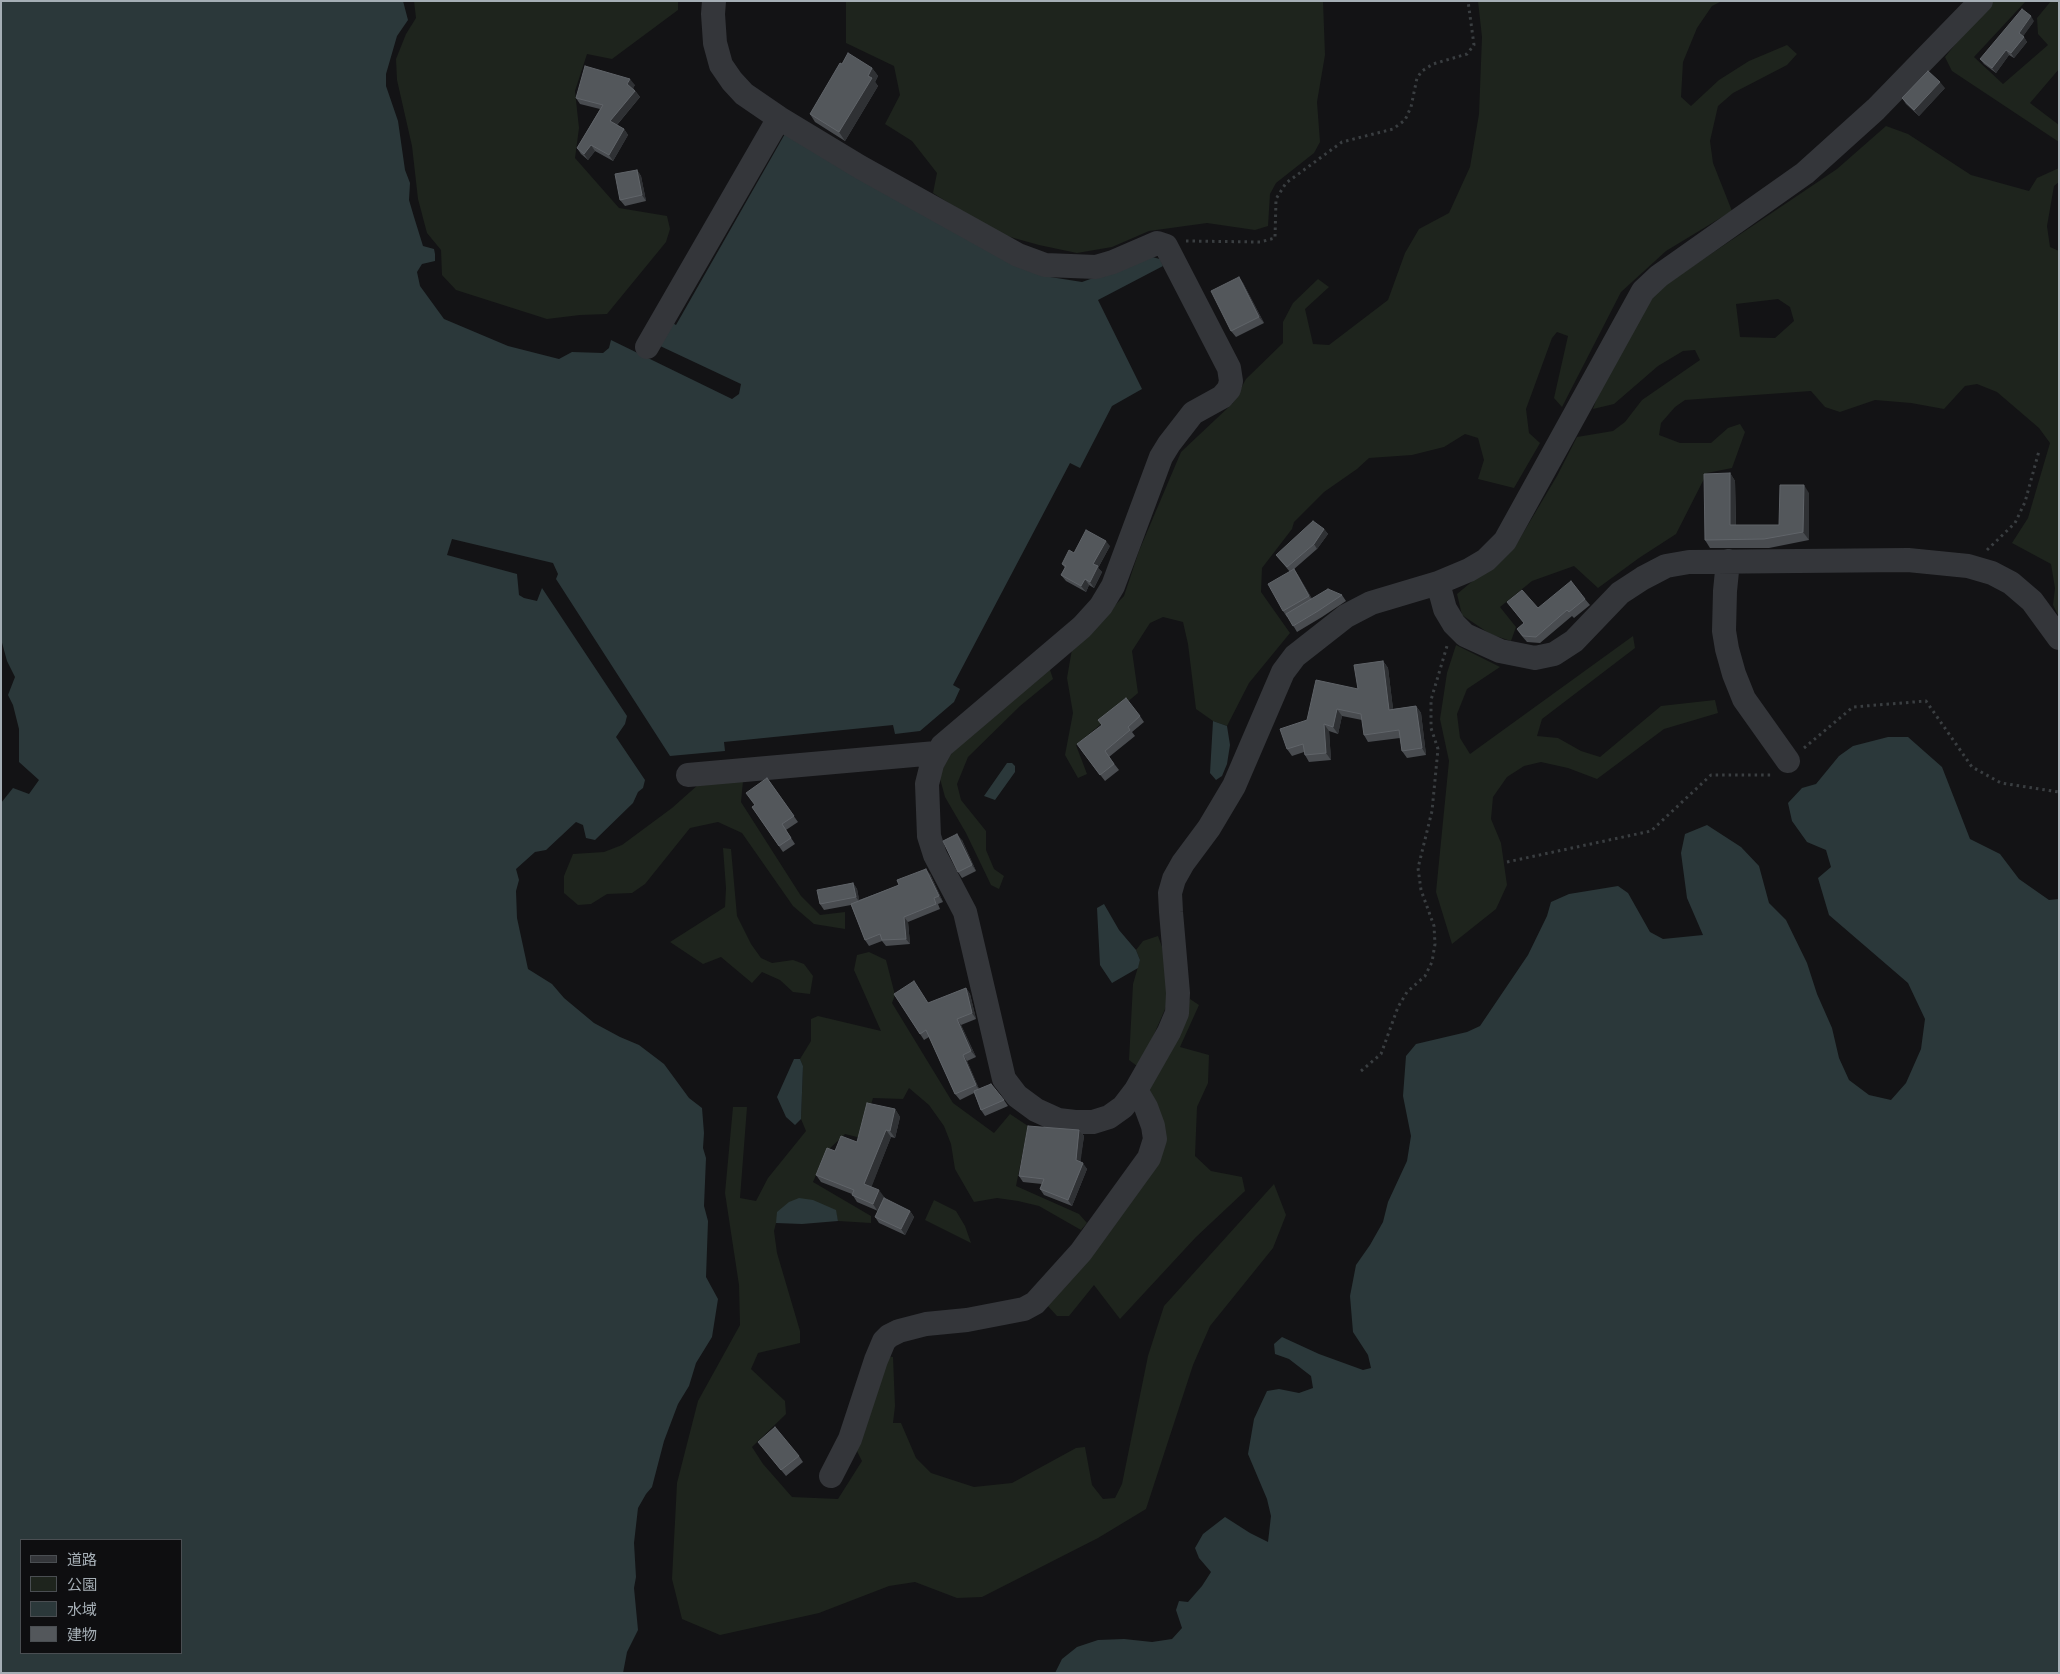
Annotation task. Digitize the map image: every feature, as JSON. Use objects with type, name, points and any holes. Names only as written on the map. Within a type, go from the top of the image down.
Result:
[{"type":"street","points":[[714,1],[715,43],[721,65],[744,94],[779,118],[860,167],[1018,255],[1046,265],[1096,267],[1158,243],[1166,246],[1229,368],[1231,381],[1229,389],[1222,396],[1193,414],[1161,457],[1113,586],[1100,606],[1082,627],[942,746],[936,753],[927,784],[929,836],[935,855],[965,912],[1004,1079],[1016,1096],[1036,1110],[1058,1120],[1075,1122],[1093,1122],[1109,1117],[1123,1107],[1136,1090],[1169,1032],[1177,1013],[1178,993],[1170,893],[1174,879],[1183,863],[1209,828],[1234,786],[1283,672],[1295,656],[1346,616],[1371,603],[1438,582],[1469,570],[1486,560],[1505,541],[1634,304],[1643,291],[1659,276],[1805,173],[1876,109],[1981,1]]},
{"type":"street","points":[[647,347],[779,118]]},
{"type":"street","points":[[1438,582],[1445,608],[1454,624],[1465,635],[1500,651],[1535,658],[1554,654],[1574,642],[1620,593],[1666,566],[1690,562],[1728,560],[1908,560],[1968,566],[1992,573],[2012,583],[2032,601],[2059,638]]},
{"type":"street","points":[[1728,560],[1724,631],[1734,674],[1744,699],[1788,761]]},
{"type":"street","points":[[688,775],[936,753]]},
{"type":"street","points":[[831,1476],[850,1439],[876,1360],[884,1341],[889,1336],[899,1331],[926,1324],[967,1320],[1024,1309],[1035,1303],[1081,1252],[1149,1158],[1155,1140],[1153,1126],[1146,1107],[1136,1090]]},
{"type":"path","points":[[1166,246],[1187,240],[1260,242],[1275,238],[1276,199],[1286,183],[1342,142],[1393,129],[1405,120],[1411,107],[1417,78],[1422,71],[1434,64],[1467,54],[1474,45],[1468,1]]},
{"type":"path","points":[[1968,566],[1995,544],[2015,523],[2025,502],[2039,451]]},
{"type":"path","points":[[1362,1071],[1381,1054],[1398,1007],[1407,992],[1425,976],[1432,962],[1435,944],[1434,926],[1421,890],[1418,868],[1432,811],[1438,749],[1431,728],[1431,700],[1454,624]]},
{"type":"green space","points":[[414,1],[678,1],[678,10],[612,59],[587,54],[575,91],[579,128],[575,158],[619,208],[667,216],[670,229],[666,242],[607,314],[547,319],[456,290],[442,275],[441,250],[427,233],[418,199],[412,146],[397,80],[396,59],[406,34],[416,18]]},
{"type":"green space","points":[[846,1],[1323,1],[1325,55],[1317,102],[1320,142],[1314,153],[1276,183],[1270,194],[1268,226],[1255,230],[1207,223],[1149,231],[1112,247],[1077,253],[996,233],[933,193],[937,173],[912,141],[885,124],[900,95],[894,66],[846,43]]},
{"type":"green space","points":[[1478,1],[1722,1],[1712,6],[1697,28],[1683,62],[1681,97],[1691,106],[1719,80],[1749,61],[1787,45],[1797,54],[1787,65],[1733,93],[1718,106],[1710,141],[1713,163],[1732,211],[1666,251],[1621,292],[1562,407],[1554,398],[1568,336],[1557,332],[1552,338],[1526,409],[1529,433],[1540,443],[1514,488],[1478,479],[1484,460],[1478,438],[1465,434],[1444,447],[1412,455],[1369,458],[1357,469],[1324,492],[1294,522],[1292,529],[1262,568],[1261,592],[1290,633],[1249,683],[1227,726],[1213,721],[1196,709],[1188,644],[1183,622],[1163,617],[1150,623],[1132,651],[1138,693],[1076,745],[1087,774],[1078,778],[1065,755],[1073,713],[1067,678],[1072,649],[1124,596],[1139,551],[1181,452],[1233,403],[1246,379],[1283,343],[1283,322],[1293,303],[1318,279],[1329,287],[1305,309],[1313,344],[1329,345],[1388,300],[1405,253],[1419,229],[1449,213],[1470,167],[1479,114],[1482,37]]},
{"type":"green space","points":[[1990,1],[2026,1],[1974,57],[2003,84],[2048,45],[2038,34],[2037,18],[2051,1],[2059,1],[2059,69],[2030,103],[2059,125],[2059,142],[1952,71],[1945,57]]},
{"type":"green space","points":[[1886,126],[1908,134],[1971,175],[2029,191],[2037,178],[2059,168],[2059,182],[2054,186],[2047,226],[2050,247],[2059,251],[2059,617],[2053,605],[2055,588],[2051,564],[2012,543],[2028,518],[2050,443],[2039,428],[1997,392],[1977,384],[1965,386],[1944,409],[1911,403],[1875,400],[1840,412],[1825,407],[1811,391],[1685,400],[1675,407],[1661,423],[1659,435],[1680,443],[1711,443],[1728,428],[1740,424],[1745,432],[1732,468],[1707,473],[1676,534],[1598,588],[1574,566],[1532,581],[1500,607],[1516,627],[1511,641],[1490,634],[1462,615],[1457,594],[1516,545],[1557,476],[1577,437],[1613,431],[1625,422],[1642,400],[1700,360],[1695,350],[1683,351],[1658,366],[1614,404],[1593,409],[1600,389],[1647,298],[1837,169]],"holes":[[[1778,299],[1790,307],[1794,321],[1775,338],[1740,337],[1736,304]]]},
{"type":"green space","points":[[1633,636],[1635,648],[1542,719],[1537,736],[1558,738],[1581,751],[1600,757],[1661,706],[1715,700],[1718,713],[1664,729],[1597,779],[1568,768],[1541,762],[1524,766],[1507,777],[1493,797],[1491,819],[1501,843],[1507,885],[1496,909],[1452,944],[1436,892],[1449,761],[1440,719],[1447,673],[1456,645],[1500,667],[1467,689],[1457,714],[1460,738],[1470,754]]},
{"type":"green space","points":[[1049,667],[1053,679],[1020,706],[968,757],[957,784],[961,800],[986,831],[986,850],[994,869],[1004,876],[999,889],[991,885],[966,833],[945,797],[939,775],[954,749]]},
{"type":"green space","points":[[743,781],[741,802],[801,896],[820,915],[845,912],[845,929],[814,924],[793,906],[742,833],[718,822],[690,828],[645,884],[632,893],[607,894],[591,904],[578,905],[564,893],[564,876],[573,854],[604,852],[622,845],[672,808],[699,784]]},
{"type":"green space","points":[[723,848],[731,849],[737,916],[751,944],[761,958],[772,963],[793,960],[804,964],[813,976],[810,994],[793,992],[780,980],[762,972],[752,983],[721,957],[703,964],[670,942],[725,907],[726,888]]},
{"type":"green space","points":[[1158,936],[1168,963],[1169,1000],[1149,1046],[1137,1066],[1129,1060],[1133,984],[1140,960],[1136,950],[1143,941]]},
{"type":"green space","points":[[869,952],[886,960],[895,995],[892,1003],[953,1103],[994,1133],[1010,1114],[1028,1126],[1016,1186],[1079,1214],[1087,1223],[1081,1230],[1039,1206],[1018,1201],[997,1198],[974,1202],[955,1169],[951,1144],[944,1126],[929,1105],[909,1088],[903,1099],[873,1098],[861,1138],[845,1134],[826,1152],[813,1182],[871,1216],[871,1223],[838,1221],[835,1210],[776,1223],[774,1231],[777,1253],[800,1331],[800,1343],[758,1353],[751,1369],[785,1401],[786,1414],[752,1447],[763,1464],[792,1497],[838,1499],[862,1461],[856,1449],[885,1356],[893,1357],[895,1406],[893,1423],[901,1423],[916,1458],[931,1473],[974,1487],[1012,1483],[1076,1448],[1085,1447],[1092,1485],[1103,1499],[1115,1498],[1122,1484],[1148,1356],[1164,1306],[1274,1184],[1286,1215],[1273,1248],[1210,1326],[1193,1365],[1146,1509],[1098,1538],[982,1597],[957,1598],[915,1582],[889,1586],[819,1613],[720,1635],[682,1619],[672,1579],[677,1483],[698,1401],[740,1325],[739,1285],[725,1193],[733,1107],[747,1107],[740,1198],[756,1201],[768,1178],[806,1131],[801,1119],[803,1066],[800,1059],[811,1041],[811,1019],[818,1016],[881,1031],[854,970],[857,955]]},
{"type":"green space","points":[[1190,999],[1199,1005],[1180,1047],[1209,1055],[1208,1083],[1197,1107],[1195,1156],[1211,1171],[1242,1177],[1245,1191],[1196,1237],[1120,1319],[1094,1285],[1069,1316],[1057,1316],[1046,1304],[1151,1171],[1146,1088]]},
{"type":"green space","points":[[934,1200],[956,1211],[965,1226],[971,1243],[925,1220]]},
{"type":"water","points":[[1,1],[403,1],[408,20],[397,36],[386,74],[386,86],[398,121],[405,170],[410,183],[409,200],[423,246],[434,249],[435,254],[435,261],[422,264],[417,272],[420,286],[444,319],[508,346],[559,359],[572,352],[603,353],[609,348],[611,340],[732,399],[739,394],[741,384],[658,345],[671,322],[676,325],[786,132],[1044,276],[1082,282],[1152,257],[1160,259],[1163,266],[1098,300],[1142,389],[1112,406],[1080,468],[1070,463],[953,685],[960,689],[954,702],[920,731],[895,734],[893,725],[724,742],[725,751],[670,756],[556,579],[558,574],[553,563],[452,539],[447,555],[517,574],[519,595],[524,598],[537,601],[542,588],[627,716],[625,724],[616,737],[645,780],[643,788],[638,792],[633,803],[595,840],[586,838],[583,825],[576,822],[546,850],[535,852],[516,869],[519,880],[516,891],[517,918],[528,969],[552,984],[564,998],[594,1023],[639,1045],[664,1064],[689,1098],[702,1108],[703,1148],[706,1158],[704,1206],[708,1221],[706,1277],[718,1299],[712,1337],[696,1363],[689,1386],[678,1404],[664,1441],[652,1487],[638,1508],[634,1543],[636,1577],[634,1588],[638,1630],[627,1652],[623,1673],[1,1673],[1,803],[13,788],[29,794],[39,780],[19,762],[19,729],[13,705],[8,695],[15,677],[7,661],[1,639]]},
{"type":"water","points":[[1213,721],[1227,726],[1230,745],[1227,764],[1222,776],[1216,780],[1210,773]]},
{"type":"water","points":[[1888,737],[1908,737],[1942,767],[1970,839],[2000,854],[2019,879],[2049,900],[2059,899],[2059,1673],[1055,1673],[1062,1659],[1077,1647],[1098,1640],[1124,1639],[1152,1642],[1172,1639],[1182,1628],[1176,1610],[1179,1601],[1188,1602],[1211,1572],[1199,1558],[1195,1548],[1203,1534],[1225,1517],[1268,1542],[1271,1516],[1267,1499],[1248,1454],[1254,1419],[1267,1391],[1279,1389],[1299,1393],[1313,1388],[1311,1376],[1289,1359],[1275,1354],[1274,1344],[1282,1337],[1319,1354],[1363,1370],[1371,1368],[1368,1355],[1353,1332],[1350,1296],[1356,1265],[1383,1222],[1388,1202],[1407,1161],[1411,1136],[1403,1096],[1406,1056],[1416,1044],[1467,1032],[1480,1026],[1528,955],[1547,916],[1551,902],[1569,894],[1618,886],[1628,893],[1650,932],[1663,939],[1703,935],[1687,898],[1681,853],[1685,834],[1707,825],[1741,847],[1759,866],[1769,903],[1786,920],[1807,963],[1817,994],[1832,1028],[1839,1058],[1849,1080],[1869,1095],[1891,1100],[1906,1083],[1921,1049],[1925,1019],[1908,983],[1829,915],[1818,878],[1831,867],[1826,850],[1807,842],[1792,821],[1788,803],[1802,788],[1816,784],[1839,756],[1853,746]]},
{"type":"water","points":[[1007,763],[1012,763],[1015,766],[1015,772],[995,800],[984,796]]},
{"type":"water","points":[[1104,904],[1119,930],[1136,950],[1140,960],[1138,968],[1112,983],[1100,965],[1097,908]]},
{"type":"water","points":[[794,1059],[800,1059],[803,1066],[801,1119],[795,1125],[786,1117],[777,1097]]},
{"type":"water","points":[[799,1198],[813,1200],[836,1210],[838,1221],[802,1224],[776,1223],[777,1212],[789,1202]]},
{"type":"building","points":[[2022,9],[2031,16],[2019,33],[2024,37],[2011,53],[2006,50],[1992,68],[1980,59]]},
{"type":"building","points":[[848,53],[872,68],[868,76],[872,78],[839,132],[810,114],[840,63],[842,64]]},
{"type":"building","points":[[585,66],[630,79],[627,84],[635,91],[610,121],[624,129],[609,155],[591,145],[584,154],[577,148],[603,105],[576,98]]},
{"type":"building","points":[[1928,71],[1940,82],[1914,110],[1902,98]]},
{"type":"building","points":[[637,170],[642,195],[620,200],[615,174]]},
{"type":"building","points":[[1239,277],[1259,317],[1231,331],[1211,291]]},
{"type":"building","points":[[1730,473],[1730,525],[1779,525],[1780,485],[1804,485],[1803,532],[1764,539],[1705,540],[1704,474]]},
{"type":"building","points":[[1313,521],[1324,529],[1314,544],[1287,567],[1276,555]]},
{"type":"building","points":[[1086,530],[1106,541],[1093,564],[1098,566],[1090,582],[1085,579],[1081,586],[1061,575],[1066,566],[1062,564],[1069,550],[1074,553]]},
{"type":"building","points":[[1294,569],[1309,596],[1283,611],[1268,584]]},
{"type":"building","points":[[1571,581],[1585,599],[1569,612],[1567,610],[1536,637],[1523,636],[1517,629],[1524,623],[1507,602],[1522,590],[1538,608]]},
{"type":"building","points":[[1328,589],[1342,595],[1293,626],[1286,614]]},
{"type":"building","points":[[1383,661],[1389,710],[1416,706],[1422,748],[1402,751],[1399,730],[1364,735],[1361,714],[1337,709],[1333,727],[1324,724],[1326,753],[1305,755],[1303,744],[1287,749],[1280,729],[1307,720],[1316,680],[1358,689],[1354,665]]},
{"type":"building","points":[[1126,698],[1140,716],[1128,727],[1130,730],[1105,751],[1114,764],[1100,775],[1077,744],[1102,725],[1098,720]]},
{"type":"building","points":[[767,778],[794,816],[782,824],[791,838],[779,846],[752,807],[755,805],[746,793]]},
{"type":"building","points":[[957,834],[972,865],[958,872],[943,841]]},
{"type":"building","points":[[926,869],[939,896],[934,898],[936,904],[904,917],[906,939],[882,940],[880,934],[865,940],[851,904],[899,885],[897,880]]},
{"type":"building","points":[[853,883],[856,897],[820,904],[817,890]]},
{"type":"building","points":[[914,981],[928,1003],[966,988],[972,1013],[957,1019],[971,1051],[963,1055],[976,1085],[955,1094],[926,1030],[920,1034],[894,994]]},
{"type":"building","points":[[991,1084],[1004,1100],[981,1110],[974,1091]]},
{"type":"building","points":[[867,1103],[895,1109],[890,1131],[886,1130],[864,1184],[879,1190],[873,1204],[852,1195],[854,1190],[816,1175],[827,1148],[835,1151],[841,1136],[857,1142]]},
{"type":"building","points":[[1028,1126],[1079,1130],[1076,1160],[1083,1163],[1068,1200],[1040,1189],[1044,1179],[1019,1176]]},
{"type":"building","points":[[884,1198],[910,1211],[901,1229],[875,1217]]},
{"type":"building","points":[[775,1427],[799,1456],[781,1470],[758,1442]]}]
